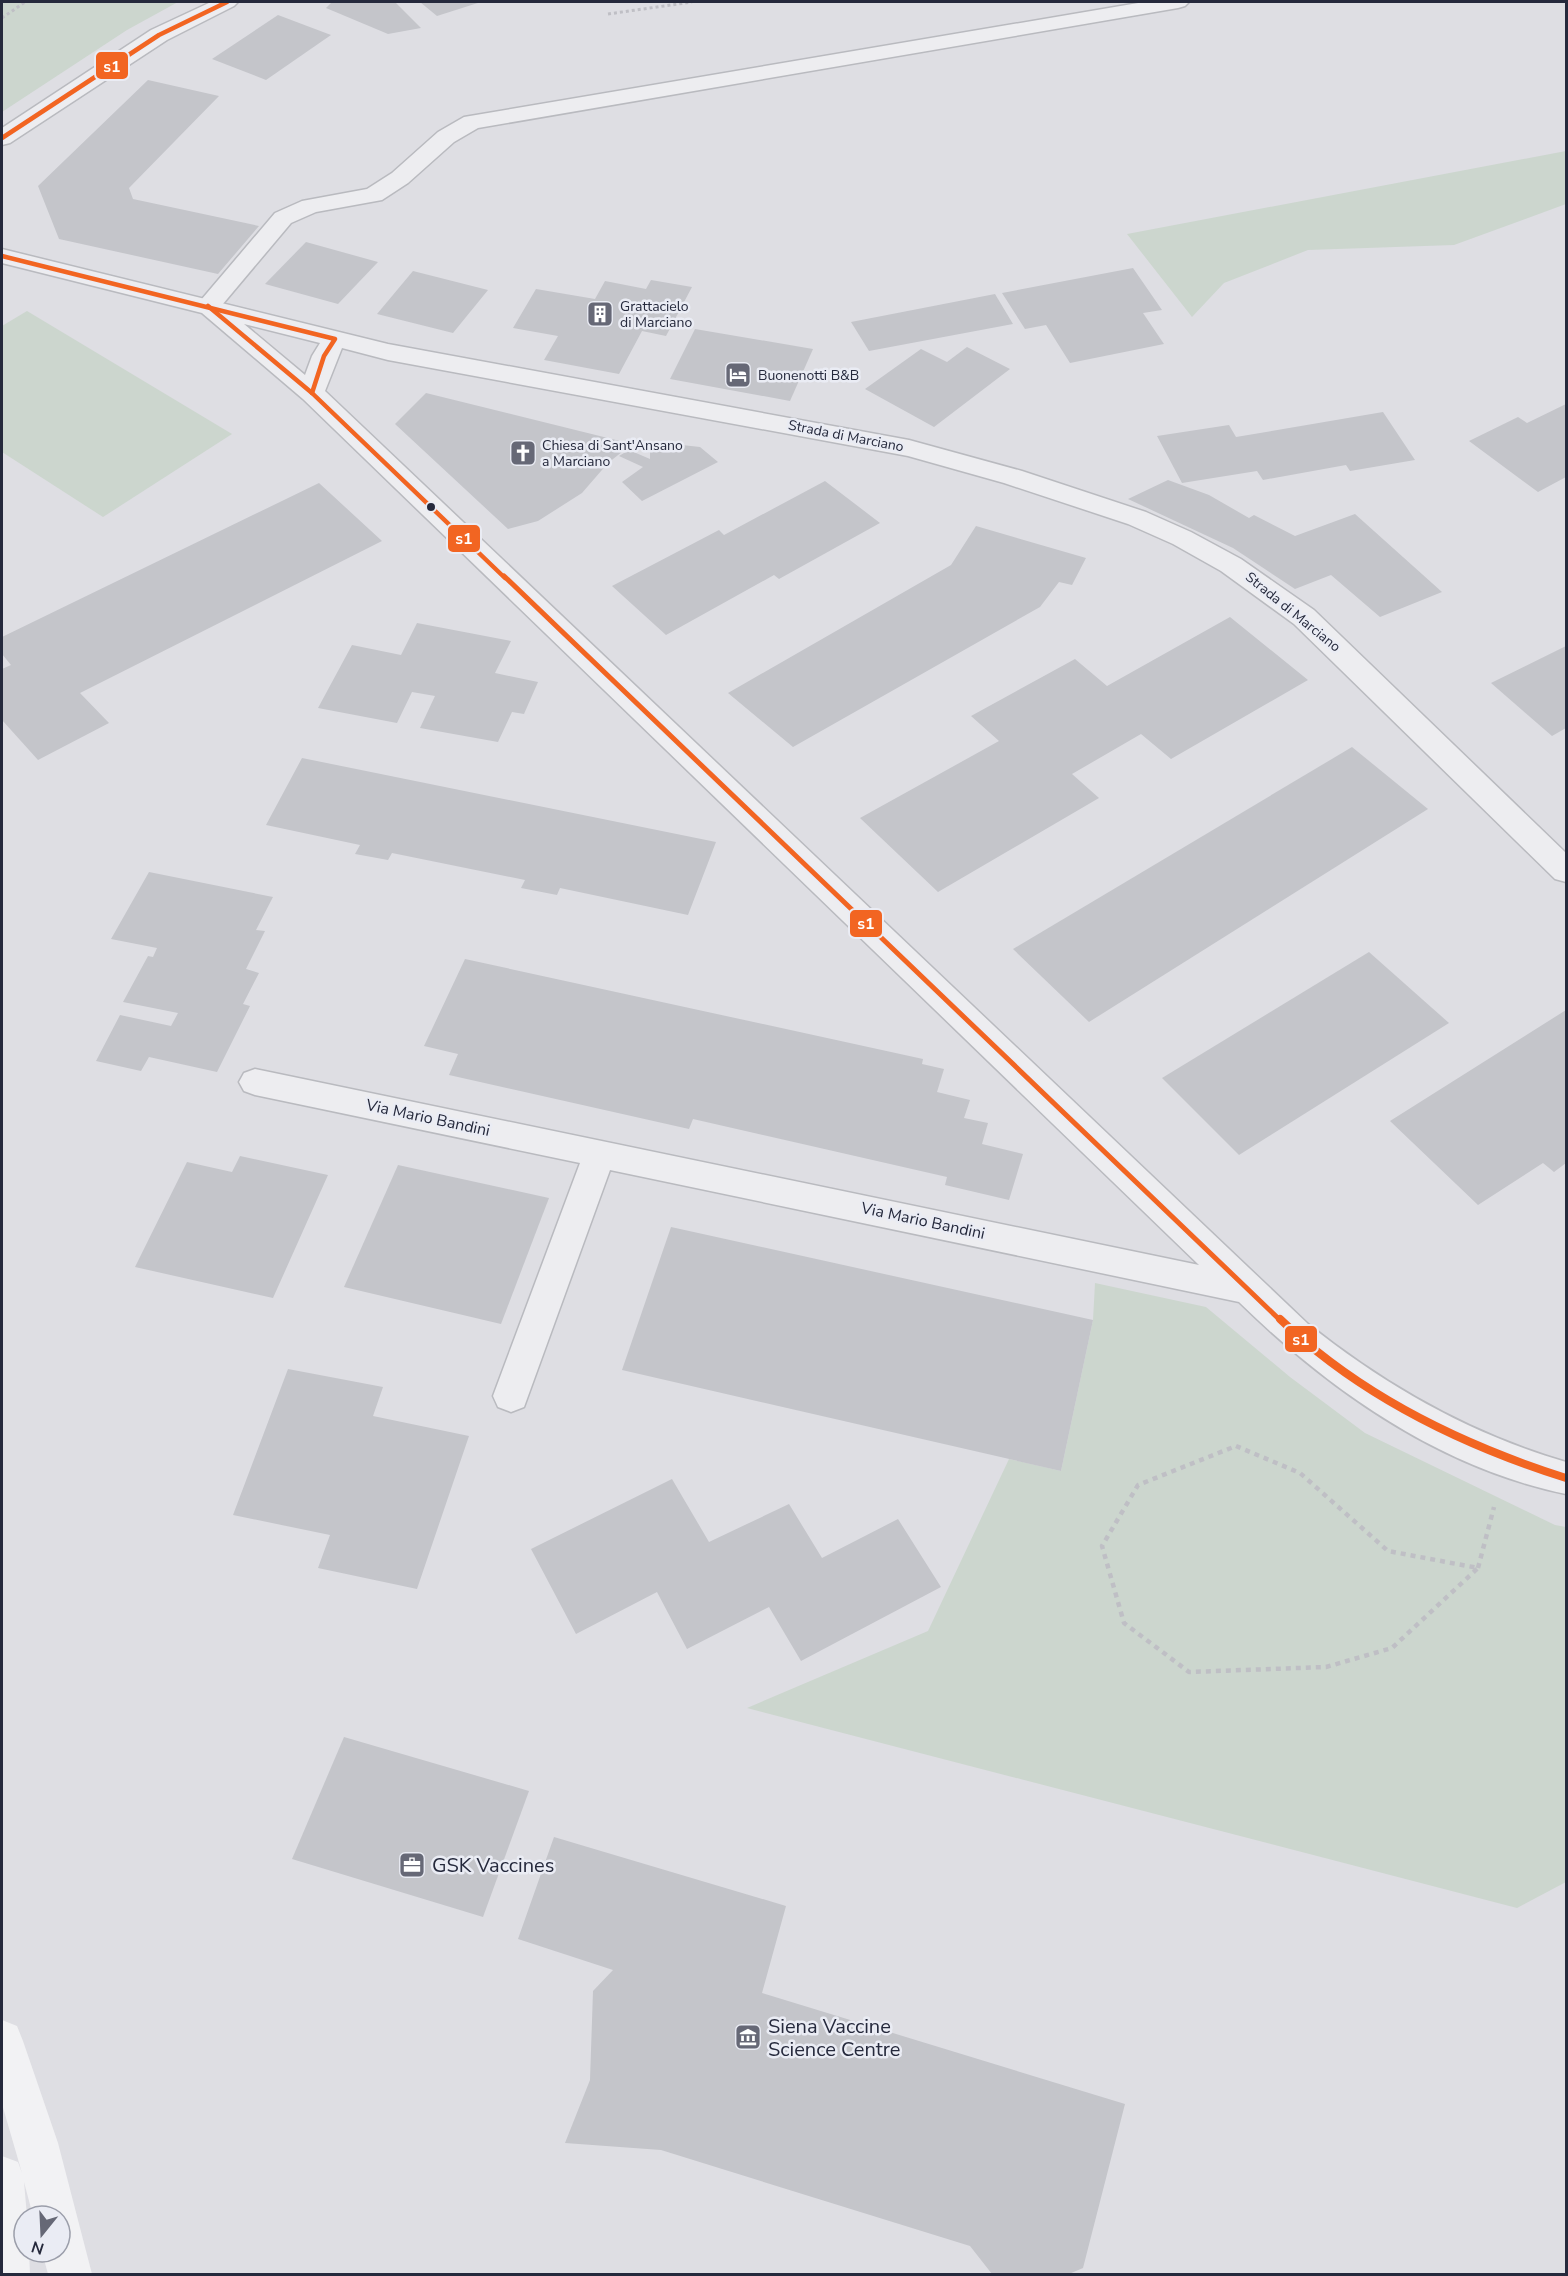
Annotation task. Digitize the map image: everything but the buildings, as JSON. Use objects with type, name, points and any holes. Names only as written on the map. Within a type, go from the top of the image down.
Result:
[{"type":"main road","points":[[2,2042],[36,2143],[52,2204]]},
{"type":"main road","points":[[2,2178],[8,2274]]},
{"type":"street","points":[[2,138],[159,35],[227,2]]},
{"type":"street","points":[[1178,2],[472,122],[449,132],[401,179],[384,190],[374,195],[300,209],[283,218],[208,306],[312,393],[1246,1288],[1329,1363],[1374,1393],[1452,1436],[1507,1460],[1566,1478]]},
{"type":"street","name":"Strada di Marciano","points":[[2,256],[422,359],[909,448],[1013,477],[1146,522],[1231,565],[1304,617],[1559,859]]},
{"type":"street","points":[[312,393],[324,356],[334,339]]},
{"type":"street","name":"Via Mario Bandini","points":[[255,1082],[1246,1288]]},
{"type":"street","points":[[511,1396],[600,1153]]},
{"type":"path","points":[[2,18],[25,2]]},
{"type":"path","points":[[608,14],[692,2]]},
{"type":"path","points":[[1478,1568],[1388,1551],[1300,1473],[1236,1446],[1138,1485],[1102,1546],[1124,1623],[1189,1672],[1326,1667],[1392,1648],[1478,1568],[1507,1460]]},
{"type":"shaded area","points":[[2,2],[178,2],[127,30],[2,112]]},
{"type":"shaded area","points":[[1566,151],[1566,204],[1454,245],[1308,250],[1224,283],[1192,317],[1127,234]]},
{"type":"shaded area","points":[[27,311],[232,434],[103,517],[2,452],[2,326]]},
{"type":"shaded area","points":[[1095,1283],[1206,1307],[1290,1377],[1365,1433],[1555,1525],[1566,1527],[1566,1882],[1517,1908],[747,1708],[928,1631],[1009,1459],[1061,1471],[1093,1320]]},
{"type":"transit line","name":"s1","points":[[2,138],[159,35],[227,2]]},
{"type":"transit line","name":"s1","points":[[2,256],[335,339],[324,356],[312,393]]},
{"type":"transit line","name":"s1","points":[[208,306],[312,393],[1296,1335],[1359,1381],[1424,1420],[1493,1453],[1566,1478]]},
{"type":"place","name":"Grattacielo di Marciano","points":[[600,314]]},
{"type":"place","name":"Buonenotti B&B","points":[[738,375]]},
{"type":"place","name":"Chiesa di Sant'Ansano a Marciano","points":[[523,453]]},
{"type":"place","name":"GSK Vaccines","points":[[412,1865]]},
{"type":"place","name":"Siena Vaccine Science Centre","points":[[748,2037]]}]
